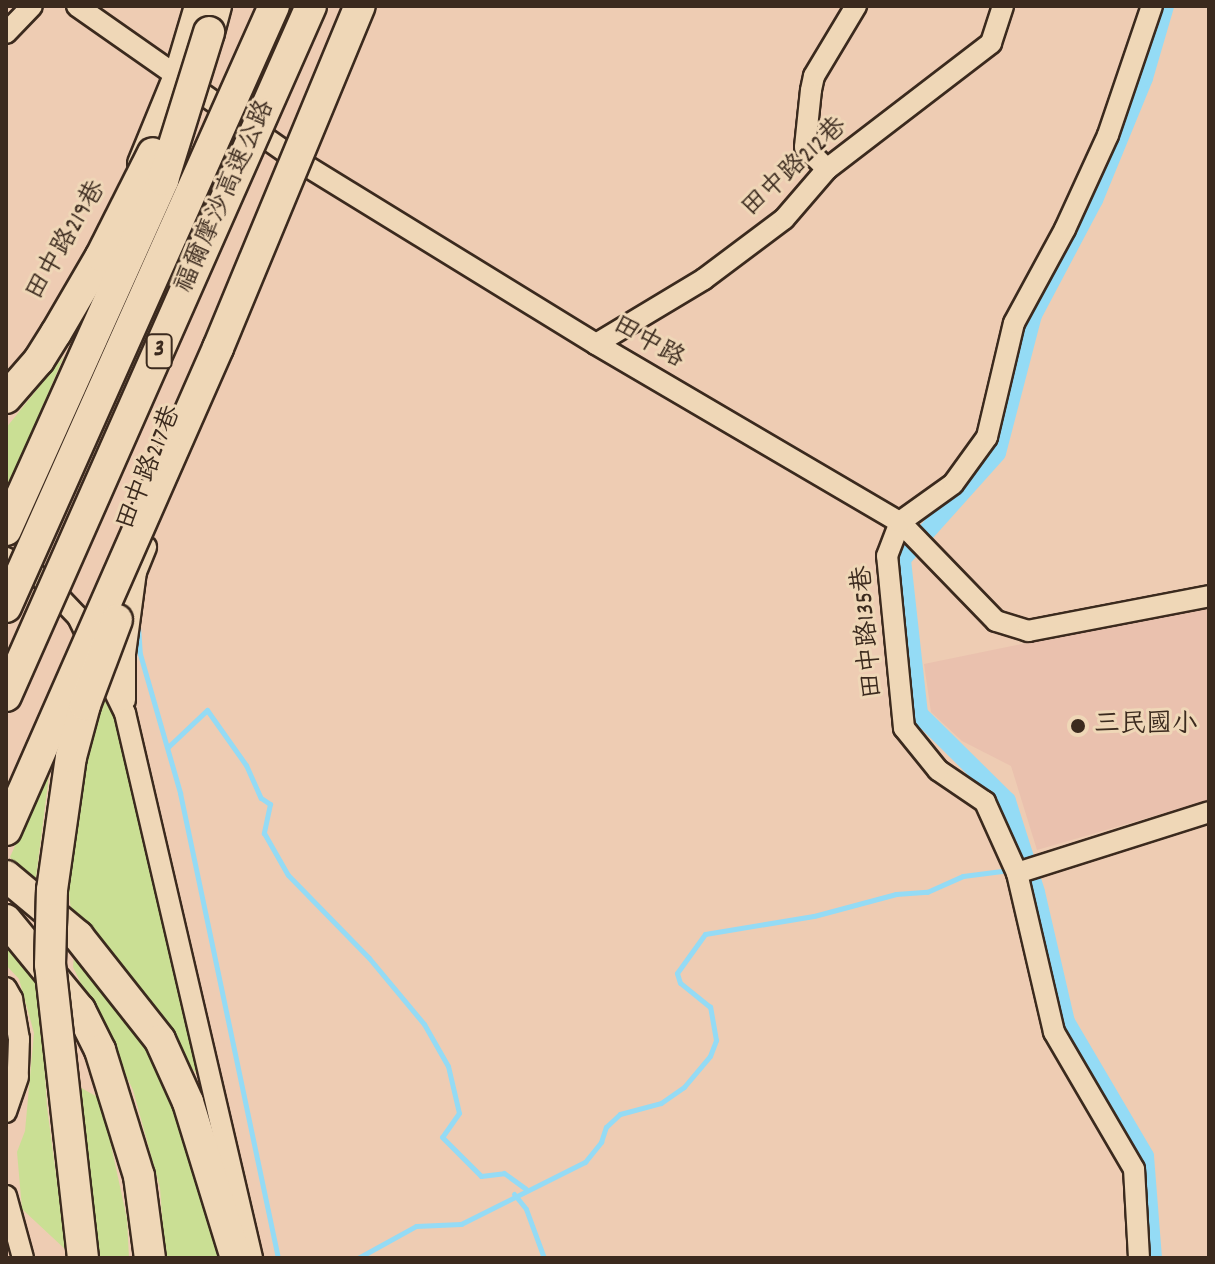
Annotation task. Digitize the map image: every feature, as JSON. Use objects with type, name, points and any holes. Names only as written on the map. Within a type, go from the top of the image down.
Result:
[{"type":"highway","name":"福爾摩沙高速公路","points":[[6,607],[274,6]]},
{"type":"highway","name":"福爾摩沙高速公路","points":[[6,696],[311,6]]},
{"type":"highway","points":[[6,830],[81,654],[147,514],[363,6]]},
{"type":"highway","points":[[6,398],[39,360],[101,256],[207,15]]},
{"type":"highway","points":[[6,530],[163,180],[207,15]]},
{"type":"highway","points":[[83,1258],[50,965],[52,890],[75,744],[85,705],[126,595],[147,514]]},
{"type":"highway","points":[[6,876],[78,936],[160,1040],[188,1102],[236,1258]]},
{"type":"highway","points":[[6,920],[80,1010],[100,1050],[123,1115],[139,1176],[150,1258]]},
{"type":"street","points":[[6,33],[32,6]]},
{"type":"street","name":"田中路","points":[[77,6],[300,162],[596,344],[906,528],[996,621],[1028,631],[1209,596]]},
{"type":"street","name":"田中路217巷","points":[[125,713],[125,654],[136,572],[363,6]]},
{"type":"street","points":[[827,169],[805,147],[811,90],[814,76],[856,6]]},
{"type":"street","name":"田中路212巷","points":[[596,344],[704,279],[784,219],[827,169],[901,109],[973,60],[991,43],[1003,6]]},
{"type":"street","points":[[906,528],[953,484],[987,437],[1014,323],[1065,229],[1108,135],[1152,6]]},
{"type":"street","name":"田中路219巷","points":[[6,381],[46,329],[114,222],[175,73],[207,15]]},
{"type":"street","name":"田中路135巷","points":[[906,528],[887,556],[904,728],[938,770],[985,802],[1017,873],[1054,1032],[1134,1169],[1139,1258]]},
{"type":"street","points":[[6,558],[41,578],[78,617],[125,713],[252,1258]]},
{"type":"street","points":[[1017,873],[1209,812]]},
{"type":"street","points":[[6,988],[12,999],[19,1039],[18,1077],[6,1112]]},
{"type":"street","points":[[6,1196],[23,1258]]},
{"type":"shaded area","name":"三民國小","points":[[1209,606],[1209,800],[1037,850],[1011,766],[962,741],[931,712],[924,664]]},
{"type":"green space","points":[[64,356],[6,492],[6,428]]},
{"type":"green space","points":[[103,690],[121,728],[202,1081],[71,910],[66,870],[76,774]]},
{"type":"green space","points":[[50,768],[35,885],[10,857]]},
{"type":"green space","points":[[6,942],[39,984],[47,1107],[66,1250],[22,1209],[17,1152],[25,1131],[34,1033],[19,979],[6,965]]},
{"type":"green space","points":[[75,943],[138,1024],[180,1121],[231,1258],[165,1258],[160,1188],[133,1090],[73,967]]},
{"type":"green space","points":[[76,1085],[101,1099],[127,1219],[129,1258],[93,1258]]},
{"type":"waterway","points":[[1153,1258],[1145,1156],[1066,1022],[1036,892],[1007,801],[919,714],[902,559],[997,453],[1033,315],[1094,200],[1144,78],[1165,6]]},
{"type":"waterway","points":[[138,627],[140,654],[180,793],[278,1258]]},
{"type":"waterway","points":[[168,747],[207,710],[246,765],[261,798],[270,804],[264,833],[288,875],[369,958],[424,1024],[448,1066],[459,1113],[442,1137],[481,1176],[504,1173],[526,1189]]},
{"type":"waterway","points":[[358,1258],[416,1226],[461,1224],[585,1162],[601,1142],[606,1127],[620,1114],[661,1103],[684,1087],[710,1056],[716,1040],[710,1007],[680,983],[677,973],[705,934],[814,916],[896,894],[927,892],[963,876],[1010,870]]},
{"type":"waterway","points":[[514,1194],[526,1209],[544,1258]]},
{"type":"place","name":"三民國小","points":[[1078,726]]}]
